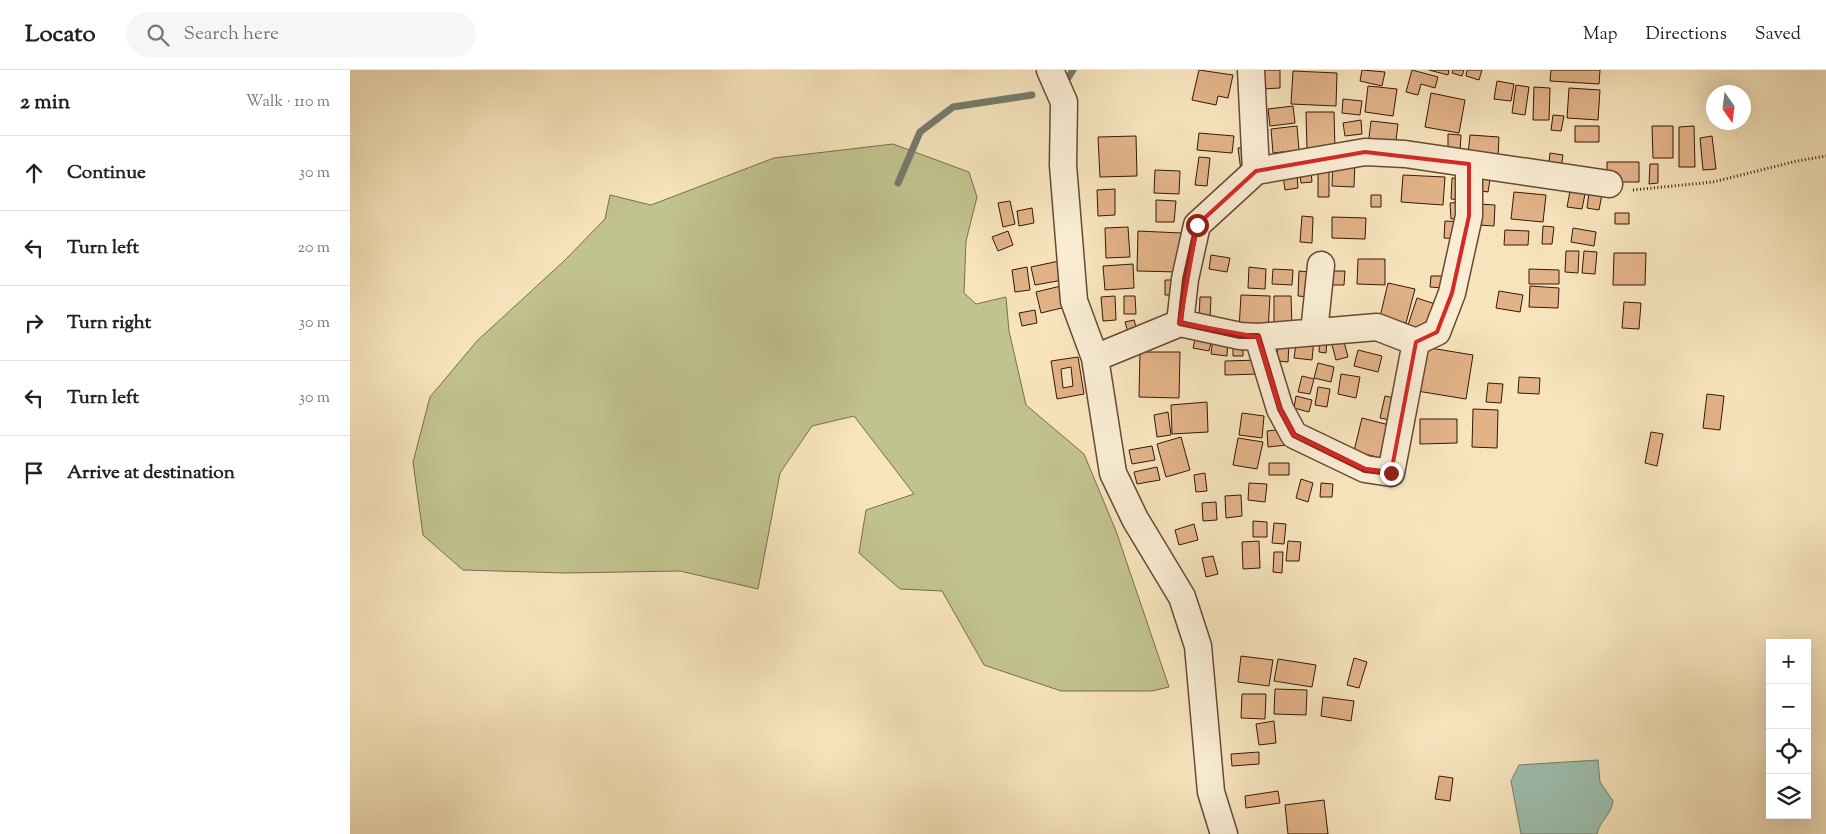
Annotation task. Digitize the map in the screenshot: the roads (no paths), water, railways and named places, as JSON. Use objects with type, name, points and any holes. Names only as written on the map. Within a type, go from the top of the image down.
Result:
[{"type":"street","points":[[1050,70],[1064,102],[1063,166],[1074,301],[1095,358],[1113,473],[1135,519],[1182,597],[1198,646],[1211,792],[1224,834]]},
{"type":"street","points":[[1251,70],[1256,171]]},
{"type":"street","points":[[1180,323],[1185,279],[1197,225],[1256,171],[1364,152],[1406,154],[1610,184]]},
{"type":"street","points":[[1095,358],[1180,323],[1240,336],[1378,327],[1416,342],[1437,332],[1452,293],[1469,216],[1469,164]]},
{"type":"street","points":[[1314,332],[1321,265]]},
{"type":"street","points":[[1258,336],[1280,409],[1294,435],[1365,470],[1391,473],[1416,342]]},
{"type":"waterway","points":[[1068,78],[1073,70]]},
{"type":"waterway","points":[[898,183],[920,132],[953,107],[1032,95]]}]
